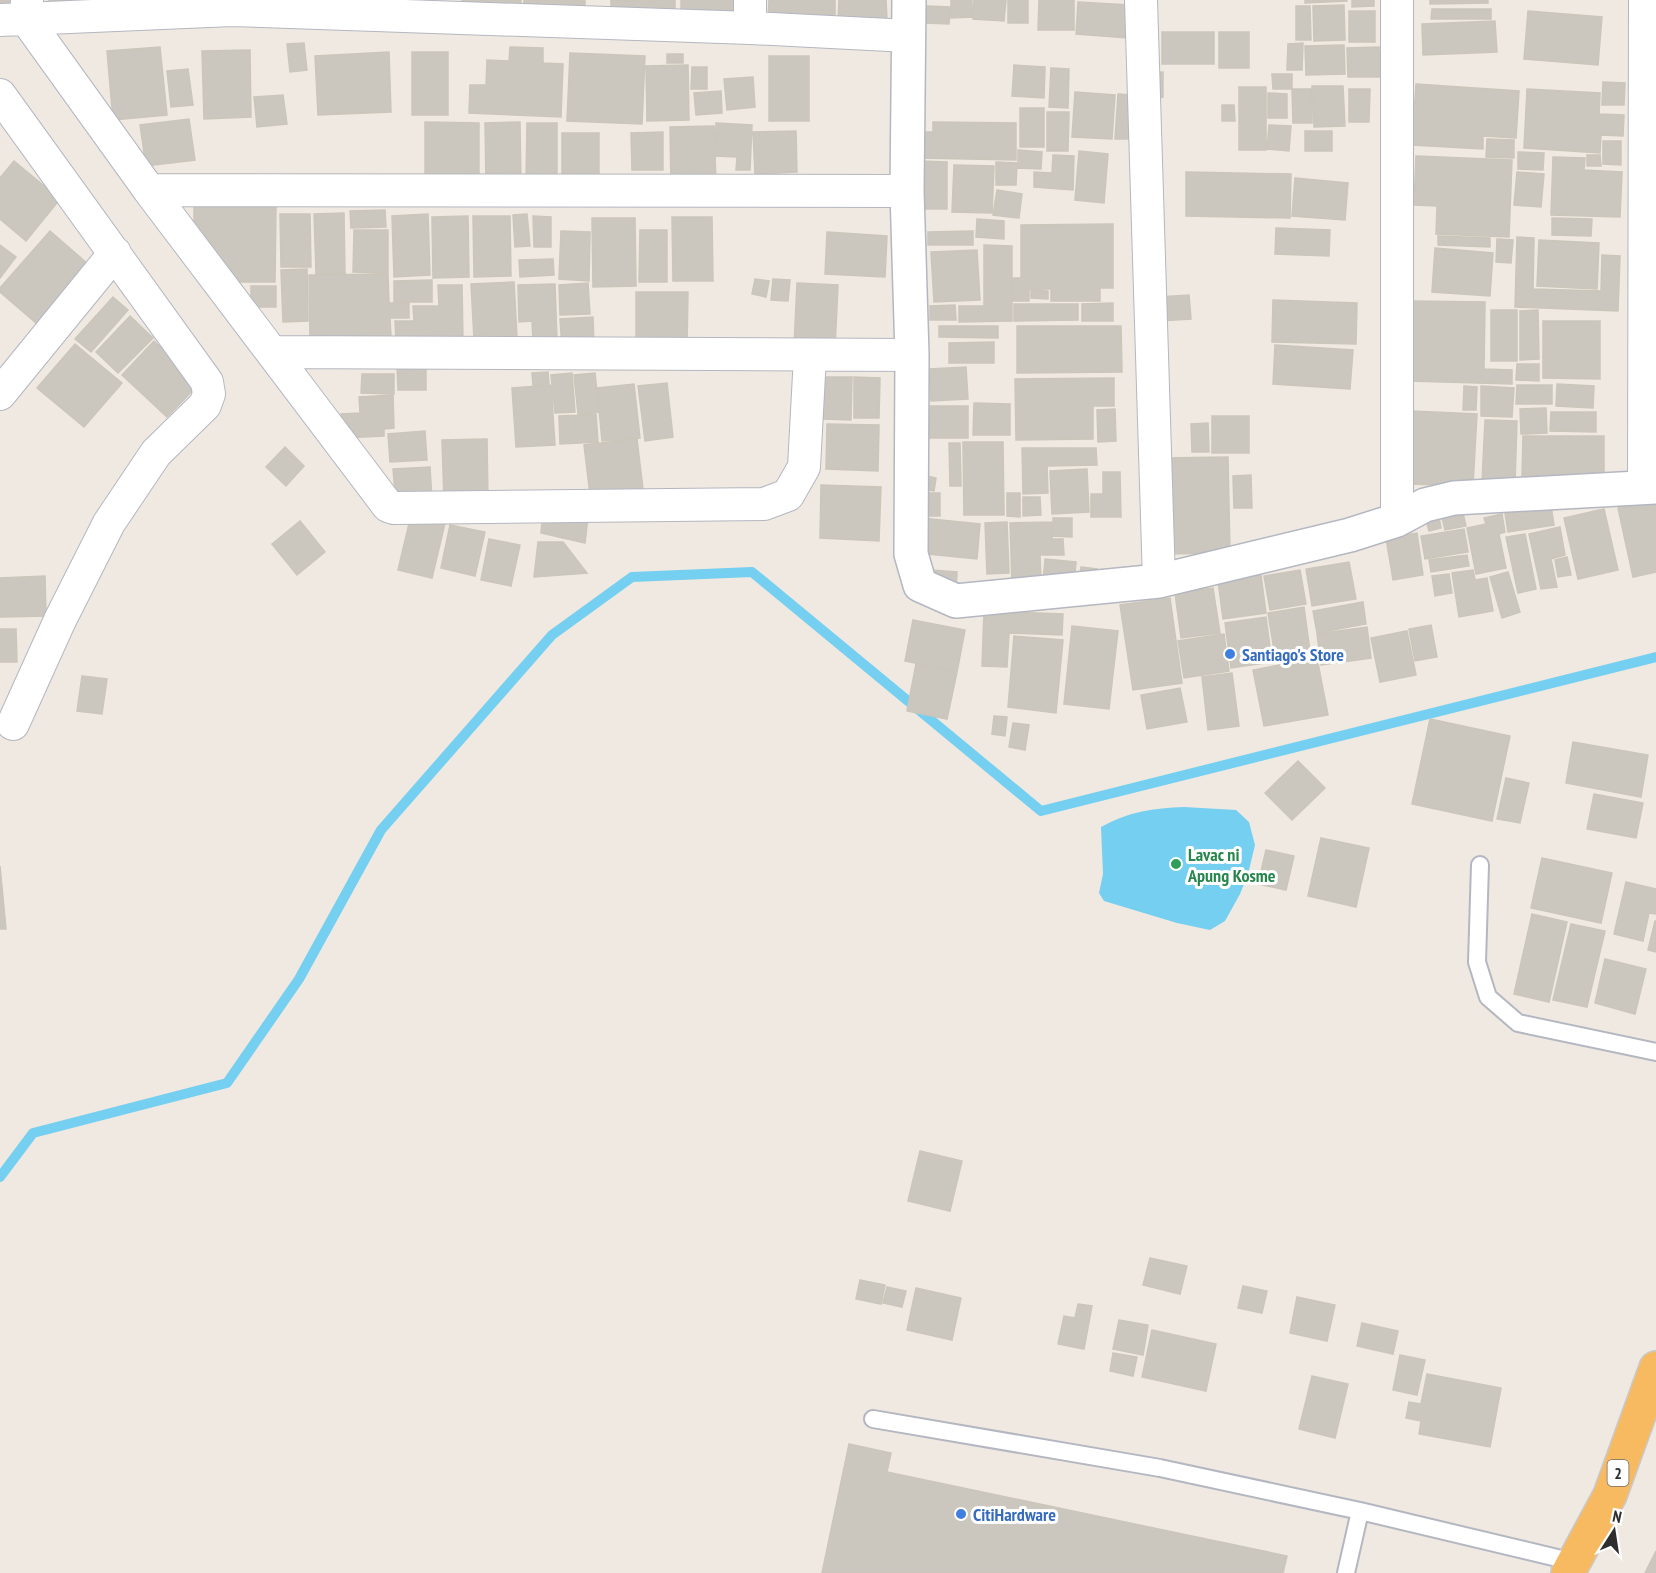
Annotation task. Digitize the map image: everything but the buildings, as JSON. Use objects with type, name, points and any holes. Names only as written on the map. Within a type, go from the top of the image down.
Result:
[{"type":"highway","name":"2","points":[[1571,1568],[1610,1495],[1656,1368]]},
{"type":"street","points":[[909,0],[907,191],[912,356],[911,554],[920,585],[956,601],[1160,581],[1350,535],[1397,520],[1425,505],[1454,498],[1650,487],[1645,0]]},
{"type":"street","points":[[1141,0],[1160,581]]},
{"type":"street","points":[[1397,0],[1397,520]]},
{"type":"street","points":[[18,13],[232,5],[750,14],[909,36]]},
{"type":"street","points":[[18,13],[148,190],[385,502],[394,507],[764,504],[788,495],[804,467],[810,356]]},
{"type":"street","points":[[5,117],[115,253],[207,382],[209,393],[205,405],[156,453],[109,523],[60,620],[13,724]]},
{"type":"street","points":[[148,190],[907,191]]},
{"type":"street","points":[[0,394],[115,253]]},
{"type":"street","points":[[272,352],[912,356]]},
{"type":"lane","points":[[1480,865],[1477,962],[1488,997],[1518,1023],[1656,1052]]},
{"type":"lane","points":[[873,1419],[1160,1468],[1360,1511],[1571,1568]]},
{"type":"lane","points":[[1346,1573],[1360,1511]]},
{"type":"water","name":"Lavac ni Apung Kosme","points":[[1184,807],[1236,810],[1249,822],[1255,845],[1240,894],[1225,921],[1210,930],[1177,923],[1104,901],[1099,893],[1103,874],[1101,827],[1141,812]]},
{"type":"waterway","points":[[0,1177],[33,1133],[227,1083],[299,979],[381,830],[552,635],[632,577],[752,572],[1041,811],[1656,657]]},
{"type":"place","name":"Santiago's Store","points":[[1230,654]]},
{"type":"place","name":"Lavac ni Apung Kosme","points":[[1176,864]]},
{"type":"place","name":"CitiHardware","points":[[961,1514]]}]
